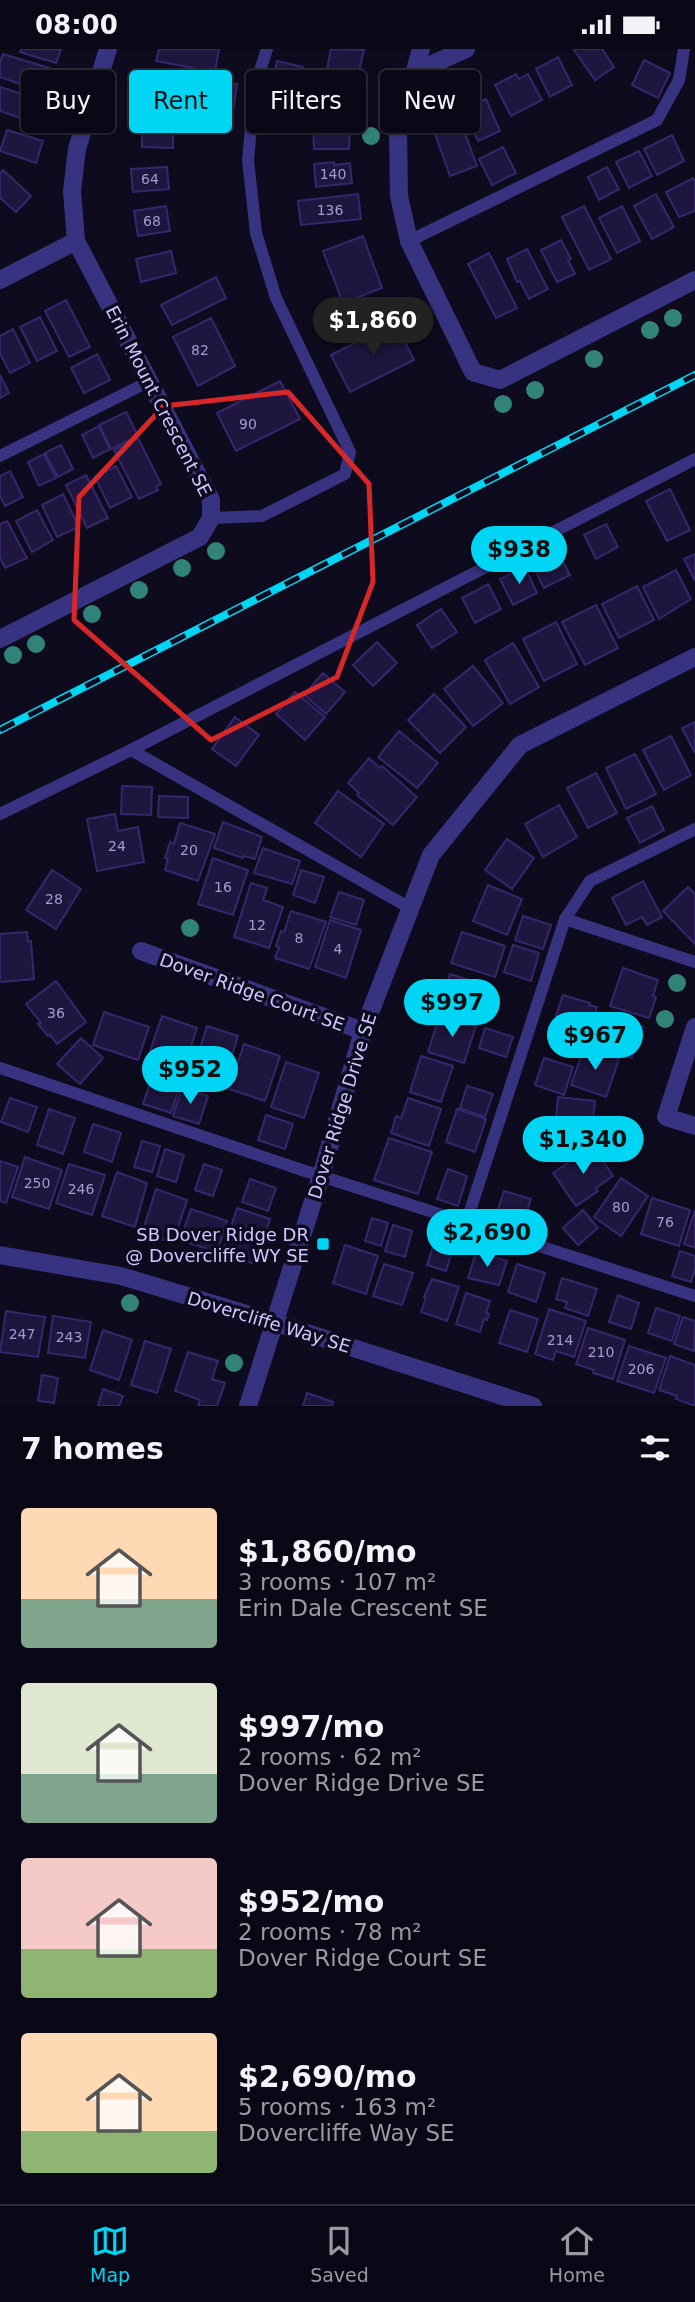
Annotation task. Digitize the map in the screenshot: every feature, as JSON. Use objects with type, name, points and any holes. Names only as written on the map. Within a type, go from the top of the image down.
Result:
[{"type":"street","name":"Erin Mount Crescent SE","points":[[0,639],[200,537],[212,518],[211,500],[76,241],[72,191],[77,149],[108,49]]},
{"type":"street","points":[[416,70],[421,49]]},
{"type":"street","points":[[419,70],[466,49]]},
{"type":"street","points":[[398,133],[399,196],[410,241],[473,372],[500,380],[695,280]]},
{"type":"street","points":[[0,280],[76,241]]},
{"type":"street","name":"Dover Ridge Drive SE","points":[[248,1406],[276,1323],[363,1031],[431,855],[520,745],[695,657]]},
{"type":"street","name":"Dover Ridge Court SE","points":[[141,951],[363,1031]]},
{"type":"street","points":[[695,1027],[666,1117],[695,1126]]},
{"type":"street","name":"Dovercliffe Way SE","points":[[0,1255],[121,1276],[533,1406]]},
{"type":"lane","points":[[212,518],[262,516],[345,474],[350,453],[276,298],[256,233],[248,160],[255,86],[267,49]]},
{"type":"lane","points":[[410,241],[657,120],[679,80],[684,49]]},
{"type":"lane","points":[[0,456],[150,381]]},
{"type":"lane","points":[[0,814],[131,750],[695,459]]},
{"type":"lane","points":[[131,750],[410,908]]},
{"type":"lane","points":[[466,1223],[565,919],[590,881],[695,829]]},
{"type":"lane","points":[[565,919],[695,962]]},
{"type":"lane","points":[[0,1068],[321,1176],[695,1296]]},
{"type":"highlighted area","points":[[288,392],[369,484],[373,582],[337,677],[211,740],[74,620],[79,497],[164,406]]},
{"type":"building","points":[[21,49],[61,49],[56,63],[20,52]]},
{"type":"building","points":[[159,49],[219,49],[215,70],[156,61]]},
{"type":"building","points":[[331,49],[364,50],[359,70],[327,69]]},
{"type":"building","points":[[602,49],[614,67],[595,80],[574,50]]},
{"type":"building","points":[[3,54],[56,70],[21,70],[21,84],[0,77]]},
{"type":"building","points":[[558,57],[572,85],[550,97],[536,69]]},
{"type":"building","points":[[644,60],[670,73],[658,98],[632,85]]},
{"type":"building","points":[[277,61],[303,67],[302,70],[275,70]]},
{"type":"building","points":[[516,74],[519,79],[528,74],[542,100],[511,116],[495,85]]},
{"type":"building","points":[[232,83],[237,84],[232,111]]},
{"type":"building","points":[[0,87],[21,94],[21,118],[0,111]]},
{"type":"building","points":[[486,99],[500,131],[478,141],[475,133],[480,133],[480,101]]},
{"type":"building","points":[[7,130],[43,141],[36,163],[0,151]]},
{"type":"building","points":[[142,133],[173,133],[173,148],[142,147]]},
{"type":"building","points":[[313,133],[350,133],[349,149],[314,149]]},
{"type":"building","points":[[435,133],[465,133],[477,166],[450,176]]},
{"type":"building","points":[[672,135],[684,161],[657,175],[644,149]]},
{"type":"building","points":[[503,147],[516,173],[492,185],[479,159]]},
{"type":"building","points":[[639,151],[652,176],[629,188],[616,162]]},
{"type":"building","points":[[334,162],[334,165],[350,163],[352,183],[316,187],[314,164]]},
{"type":"building","points":[[167,167],[169,189],[133,192],[131,169]]},
{"type":"building","points":[[607,167],[619,189],[599,200],[588,177]]},
{"type":"building","points":[[3,170],[31,196],[16,212],[0,198],[0,174]]},
{"type":"building","points":[[693,178],[695,211],[679,217],[666,192]]},
{"type":"building","points":[[358,194],[361,219],[301,225],[298,201]]},
{"type":"building","points":[[656,194],[674,227],[652,239],[634,206]]},
{"type":"building","points":[[166,206],[170,231],[138,236],[134,211]]},
{"type":"building","points":[[584,206],[611,259],[589,270],[562,217]]},
{"type":"building","points":[[622,206],[640,241],[617,253],[599,218]]},
{"type":"building","points":[[363,236],[382,288],[343,303],[323,251]]},
{"type":"building","points":[[561,240],[575,274],[557,282],[541,250]]},
{"type":"building","points":[[527,249],[548,289],[529,299],[520,281],[517,282],[507,259]]},
{"type":"building","points":[[171,251],[176,273],[141,282],[136,259]]},
{"type":"building","points":[[489,253],[517,308],[496,318],[468,264]]},
{"type":"building","points":[[216,277],[226,298],[172,325],[161,305]]},
{"type":"building","points":[[66,300],[90,347],[69,357],[45,311]]},
{"type":"building","points":[[40,317],[57,351],[37,361],[20,327]]},
{"type":"building","points":[[211,318],[235,366],[198,386],[173,337]]},
{"type":"building","points":[[395,322],[414,360],[350,392],[331,355]]},
{"type":"building","points":[[13,329],[30,363],[10,373],[0,353],[0,336]]},
{"type":"building","points":[[97,354],[110,380],[84,393],[71,368]]},
{"type":"building","points":[[0,375],[9,393],[0,398]]},
{"type":"building","points":[[280,381],[300,419],[236,451],[217,413]]},
{"type":"building","points":[[126,412],[138,436],[111,449],[99,425]]},
{"type":"building","points":[[99,426],[110,449],[93,458],[82,435]]},
{"type":"building","points":[[138,438],[161,484],[156,486],[158,490],[139,499],[114,450]]},
{"type":"building","points":[[61,445],[73,469],[58,477],[45,453]]},
{"type":"building","points":[[44,454],[56,478],[39,486],[28,462]]},
{"type":"building","points":[[116,466],[132,497],[110,508],[95,477]]},
{"type":"building","points":[[10,471],[23,497],[5,506],[0,496],[0,476]]},
{"type":"building","points":[[86,475],[108,518],[87,528],[66,485]]},
{"type":"building","points":[[670,489],[690,530],[667,541],[646,501]]},
{"type":"building","points":[[63,494],[79,527],[57,537],[42,505]]},
{"type":"building","points":[[37,510],[53,540],[32,552],[16,521]]},
{"type":"building","points":[[7,521],[27,558],[5,568],[0,558],[0,524]]},
{"type":"building","points":[[606,524],[618,547],[596,559],[584,535]]},
{"type":"building","points":[[557,549],[570,575],[544,588],[531,562]]},
{"type":"building","points":[[695,554],[695,581],[684,559]]},
{"type":"building","points":[[525,567],[537,593],[513,605],[500,579]]},
{"type":"building","points":[[676,570],[691,599],[659,619],[643,587]]},
{"type":"building","points":[[488,584],[501,609],[475,623],[462,598]]},
{"type":"building","points":[[637,586],[654,620],[619,638],[602,604]]},
{"type":"building","points":[[596,605],[618,648],[585,665],[562,622]]},
{"type":"building","points":[[441,609],[457,632],[432,648],[417,625]]},
{"type":"building","points":[[556,622],[577,664],[544,681],[523,639]]},
{"type":"building","points":[[377,642],[397,663],[373,686],[353,665]]},
{"type":"building","points":[[513,643],[539,687],[510,704],[485,660]]},
{"type":"building","points":[[473,666],[503,703],[473,726],[444,689]]},
{"type":"building","points":[[323,673],[345,692],[326,714],[304,695]]},
{"type":"building","points":[[295,692],[325,717],[305,740],[276,714]]},
{"type":"building","points":[[434,694],[466,727],[440,753],[408,720]]},
{"type":"building","points":[[235,717],[259,735],[236,766],[212,749]]},
{"type":"building","points":[[695,722],[695,753],[682,728]]},
{"type":"building","points":[[399,731],[438,763],[417,788],[378,757]]},
{"type":"building","points":[[671,736],[691,775],[664,790],[643,750]]},
{"type":"building","points":[[635,754],[656,794],[626,809],[606,768]]},
{"type":"building","points":[[369,758],[417,797],[393,825],[357,795],[359,793],[348,783]]},
{"type":"building","points":[[596,773],[617,813],[588,828],[567,788]]},
{"type":"building","points":[[122,786],[152,787],[151,815],[121,814]]},
{"type":"building","points":[[338,791],[384,824],[361,857],[315,823]]},
{"type":"building","points":[[159,796],[188,797],[188,818],[158,817]]},
{"type":"building","points":[[559,805],[577,837],[543,857],[525,824]]},
{"type":"building","points":[[652,806],[664,830],[640,843],[627,818]]},
{"type":"building","points":[[115,814],[118,831],[138,827],[144,862],[97,871],[87,819]]},
{"type":"building","points":[[223,822],[262,837],[255,859],[243,858],[214,848]]},
{"type":"building","points":[[180,823],[215,834],[198,881],[165,870],[168,859],[165,858],[170,842],[174,844]]},
{"type":"building","points":[[507,839],[534,858],[512,889],[485,870]]},
{"type":"building","points":[[263,848],[300,861],[292,884],[254,873]]},
{"type":"building","points":[[213,858],[248,870],[233,915],[198,904]]},
{"type":"building","points":[[52,870],[81,889],[56,929],[26,910]]},
{"type":"building","points":[[301,870],[324,877],[315,903],[293,895]]},
{"type":"building","points":[[643,881],[662,917],[647,925],[642,917],[626,925],[612,898]]},
{"type":"building","points":[[251,883],[267,888],[263,900],[283,907],[269,948],[234,937]]},
{"type":"building","points":[[488,885],[522,899],[507,935],[473,921]]},
{"type":"building","points":[[688,887],[695,894],[695,944],[663,911]]},
{"type":"building","points":[[339,892],[364,900],[356,925],[330,917]]},
{"type":"building","points":[[291,911],[326,922],[309,969],[275,958],[281,931],[284,932]]},
{"type":"building","points":[[523,916],[551,925],[543,949],[515,940]]},
{"type":"building","points":[[330,920],[361,930],[346,978],[315,967]]},
{"type":"building","points":[[27,932],[28,942],[31,941],[34,979],[0,982],[0,934]]},
{"type":"building","points":[[462,932],[505,946],[495,977],[451,963]]},
{"type":"building","points":[[513,945],[539,953],[531,981],[504,972]]},
{"type":"building","points":[[623,968],[658,980],[649,1018],[610,1006]]},
{"type":"building","points":[[450,974],[494,988],[484,1020],[440,1006]]},
{"type":"building","points":[[56,981],[86,1022],[57,1044],[38,1024],[41,1023],[26,1004]]},
{"type":"building","points":[[563,995],[597,1007],[593,1019],[586,1017],[584,1024],[556,1016]]},
{"type":"building","points":[[104,1012],[149,1027],[138,1060],[93,1045]]},
{"type":"building","points":[[599,1013],[643,1027],[632,1058],[589,1044]]},
{"type":"building","points":[[440,1014],[476,1026],[464,1063],[428,1052]]},
{"type":"building","points":[[162,1016],[197,1028],[183,1071],[147,1060]]},
{"type":"building","points":[[207,1026],[238,1036],[223,1085],[191,1076]]},
{"type":"building","points":[[485,1028],[513,1037],[506,1057],[479,1048]]},
{"type":"building","points":[[81,1038],[103,1058],[80,1084],[57,1064]]},
{"type":"building","points":[[244,1044],[280,1056],[265,1101],[229,1089]]},
{"type":"building","points":[[584,1048],[619,1059],[606,1097],[571,1085]]},
{"type":"building","points":[[421,1056],[453,1066],[441,1102],[410,1092]]},
{"type":"building","points":[[544,1058],[573,1067],[564,1095],[535,1085]]},
{"type":"building","points":[[286,1062],[319,1073],[304,1118],[271,1107]]},
{"type":"building","points":[[152,1077],[180,1086],[171,1113],[143,1104]]},
{"type":"building","points":[[467,1086],[493,1094],[485,1117],[460,1108]]},
{"type":"building","points":[[182,1088],[208,1096],[199,1124],[173,1116]]},
{"type":"building","points":[[558,1097],[595,1101],[591,1140],[554,1136]]},
{"type":"building","points":[[10,1098],[37,1107],[28,1132],[1,1122]]},
{"type":"building","points":[[408,1098],[441,1109],[429,1146],[391,1133],[396,1116],[401,1118]]},
{"type":"building","points":[[49,1109],[75,1118],[63,1154],[37,1145]]},
{"type":"building","points":[[457,1109],[486,1119],[475,1152],[446,1142]]},
{"type":"building","points":[[266,1115],[293,1124],[285,1149],[258,1140]]},
{"type":"building","points":[[93,1124],[121,1133],[112,1162],[84,1152]]},
{"type":"building","points":[[389,1138],[432,1152],[418,1194],[374,1180]]},
{"type":"building","points":[[142,1141],[160,1146],[152,1172],[134,1167]]},
{"type":"building","points":[[593,1146],[613,1176],[596,1188],[598,1191],[576,1206],[553,1173]]},
{"type":"building","points":[[165,1149],[184,1155],[176,1182],[157,1176]]},
{"type":"building","points":[[25,1157],[62,1170],[49,1209],[12,1197]]},
{"type":"building","points":[[0,1161],[18,1167],[6,1203],[0,1201]]},
{"type":"building","points":[[69,1164],[105,1175],[92,1215],[56,1203]]},
{"type":"building","points":[[204,1164],[222,1170],[213,1196],[195,1190]]},
{"type":"building","points":[[448,1169],[467,1176],[458,1206],[437,1199]]},
{"type":"building","points":[[117,1172],[147,1183],[135,1227],[102,1216]]},
{"type":"building","points":[[621,1178],[648,1196],[621,1236],[594,1217]]},
{"type":"building","points":[[250,1179],[276,1188],[268,1211],[242,1202]]},
{"type":"building","points":[[156,1189],[187,1200],[173,1243],[142,1233]]},
{"type":"building","points":[[504,1191],[531,1199],[522,1227],[495,1218]]},
{"type":"building","points":[[652,1198],[690,1210],[679,1246],[641,1234]]},
{"type":"building","points":[[237,1208],[270,1219],[255,1264],[222,1254]]},
{"type":"building","points":[[191,1209],[227,1221],[217,1252],[180,1240]]},
{"type":"building","points":[[583,1210],[598,1228],[578,1245],[563,1228]]},
{"type":"building","points":[[695,1210],[695,1248],[684,1244]]},
{"type":"building","points":[[372,1218],[388,1223],[381,1246],[365,1241]]},
{"type":"building","points":[[393,1225],[412,1231],[405,1257],[385,1251]]},
{"type":"building","points":[[436,1237],[455,1243],[446,1271],[427,1265]]},
{"type":"building","points":[[345,1245],[378,1256],[366,1294],[333,1283]]},
{"type":"building","points":[[680,1251],[695,1256],[691,1282],[672,1276]]},
{"type":"building","points":[[476,1252],[507,1261],[499,1285],[468,1278]]},
{"type":"building","points":[[384,1264],[413,1273],[402,1305],[373,1296]]},
{"type":"building","points":[[517,1264],[545,1273],[536,1302],[508,1292]]},
{"type":"building","points":[[562,1278],[597,1289],[588,1316],[565,1308],[567,1302],[556,1299]]},
{"type":"building","points":[[432,1279],[459,1287],[447,1321],[421,1312]]},
{"type":"building","points":[[466,1293],[490,1301],[486,1313],[489,1314],[487,1320],[484,1319],[480,1332],[456,1324]]},
{"type":"building","points":[[618,1295],[639,1303],[631,1329],[609,1322]]},
{"type":"building","points":[[656,1308],[680,1316],[672,1341],[648,1333]]},
{"type":"building","points":[[549,1309],[586,1321],[574,1357],[556,1351],[553,1360],[535,1354]]},
{"type":"building","points":[[510,1310],[538,1319],[527,1352],[499,1343]]},
{"type":"building","points":[[6,1311],[45,1317],[38,1357],[0,1352]]},
{"type":"building","points":[[53,1316],[91,1322],[85,1358],[48,1353]]},
{"type":"building","points":[[683,1317],[695,1321],[694,1351],[674,1344]]},
{"type":"building","points":[[588,1328],[625,1340],[613,1379],[576,1364]]},
{"type":"building","points":[[103,1330],[132,1340],[119,1380],[90,1370]]},
{"type":"building","points":[[145,1341],[171,1349],[157,1393],[131,1385]]},
{"type":"building","points":[[629,1346],[666,1358],[654,1393],[617,1381]]},
{"type":"building","points":[[188,1352],[218,1361],[212,1379],[225,1383],[217,1406],[198,1406],[200,1400],[175,1391]]},
{"type":"building","points":[[670,1356],[695,1365],[695,1406],[659,1390]]},
{"type":"building","points":[[42,1375],[58,1378],[54,1403],[38,1401]]},
{"type":"building","points":[[103,1389],[123,1396],[119,1406],[98,1406]]},
{"type":"building","points":[[307,1393],[333,1402],[332,1406],[303,1406]]},
{"type":"railway","points":[[0,730],[695,375]]},
{"type":"place","name":"SB Dover Ridge DR @ Dovercliffe WY SE","points":[[323,1244]]}]
